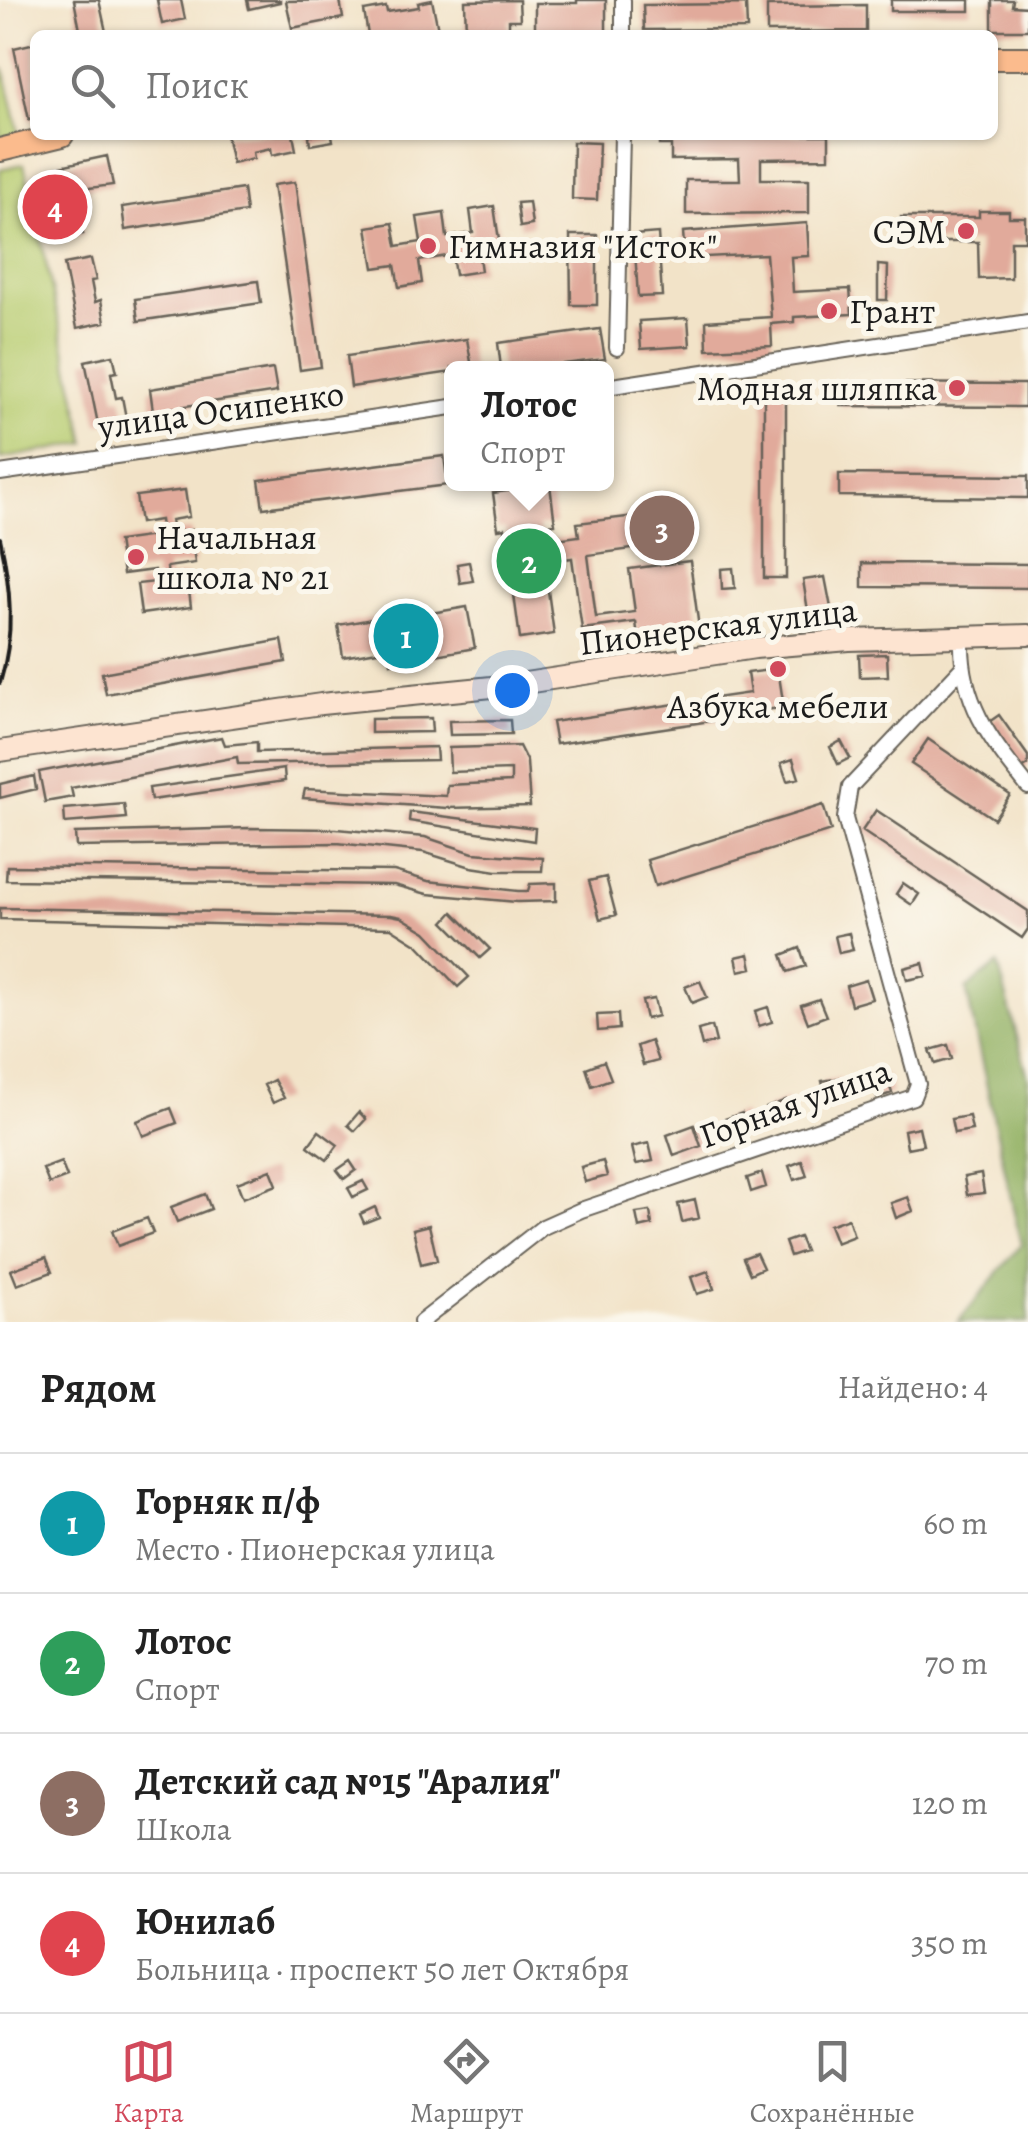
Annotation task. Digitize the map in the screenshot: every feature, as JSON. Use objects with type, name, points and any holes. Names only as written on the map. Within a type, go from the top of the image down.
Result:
[{"type":"main road","points":[[998,58],[1028,58]]},
{"type":"main road","points":[[0,150],[41,140]]},
{"type":"main road","name":"Пионерская улица","points":[[0,751],[321,704],[512,685],[755,648],[849,640],[1028,634]]},
{"type":"street","points":[[623,0],[624,30]]},
{"type":"street","points":[[617,348],[622,140]]},
{"type":"street","points":[[614,386],[1028,322]]},
{"type":"street","name":"улица Осипенко","points":[[0,473],[444,408]]},
{"type":"street","points":[[962,638],[961,668],[982,724],[1028,788]]},
{"type":"street","name":"Горная улица","points":[[421,1322],[543,1228],[580,1210],[913,1097],[918,1084],[845,818],[845,802],[850,787],[961,668]]},
{"type":"green space","points":[[0,69],[4,69],[19,134],[0,139]]},
{"type":"green space","points":[[24,164],[86,443],[0,459],[0,169]]},
{"type":"green space","points":[[998,964],[1028,1078],[1028,1322],[958,1322],[1021,1245],[966,989]]},
{"type":"building","points":[[74,0],[99,0],[106,30],[80,30]]},
{"type":"building","points":[[157,0],[181,0],[185,19],[162,24]]},
{"type":"building","points":[[247,0],[280,0],[280,2],[249,9]]},
{"type":"building","points":[[340,0],[343,18],[292,28],[286,1]]},
{"type":"building","points":[[432,0],[438,30],[367,30],[364,11],[386,7],[387,12],[419,7],[418,3]]},
{"type":"building","points":[[519,0],[520,20],[509,20],[509,30],[466,30],[465,1]]},
{"type":"building","points":[[606,0],[606,30],[535,30],[535,3]]},
{"type":"building","points":[[891,0],[970,0],[970,11],[891,11]]},
{"type":"building","points":[[992,0],[1013,0],[1012,6],[1028,7],[1028,30],[992,30]]},
{"type":"building","points":[[746,4],[747,29],[644,30],[643,5]]},
{"type":"building","points":[[866,5],[866,30],[767,30],[767,6]]},
{"type":"building","points":[[30,44],[29,120],[14,48]]},
{"type":"building","points":[[227,140],[294,140],[296,150],[272,155],[271,148],[253,152],[254,158],[232,163]]},
{"type":"building","points":[[310,140],[333,140],[333,141],[310,145]]},
{"type":"building","points":[[659,140],[829,140],[829,158],[761,159],[761,179],[809,179],[809,213],[686,214],[686,180],[740,180],[739,159],[671,160],[671,145],[659,145]]},
{"type":"building","points":[[573,142],[599,143],[597,200],[572,199]]},
{"type":"building","points":[[107,156],[113,185],[73,190],[83,234],[55,239],[43,179],[51,168]]},
{"type":"building","points":[[295,182],[321,367],[300,370],[273,185]]},
{"type":"building","points":[[243,189],[246,212],[125,230],[122,207]]},
{"type":"building","points":[[529,202],[532,225],[520,227],[517,203]]},
{"type":"building","points":[[494,206],[500,247],[478,250],[481,271],[455,275],[452,255],[419,261],[422,283],[399,287],[395,265],[374,268],[367,227],[393,223],[397,246],[421,242],[417,217],[444,213],[447,237],[473,233],[470,210]]},
{"type":"building","points":[[979,211],[1009,211],[1009,217],[1025,217],[1025,241],[1011,241],[1011,278],[979,279],[978,242],[924,242],[924,248],[901,248],[901,217],[979,217]]},
{"type":"building","points":[[807,223],[809,256],[791,257],[793,292],[850,289],[852,314],[794,317],[794,322],[771,324],[772,346],[707,349],[706,321],[771,317],[766,254],[685,258],[683,232]]},
{"type":"building","points":[[658,233],[662,296],[638,297],[634,235]]},
{"type":"building","points":[[570,235],[597,235],[597,305],[571,305]]},
{"type":"building","points":[[91,259],[96,280],[91,281],[95,302],[101,300],[105,322],[77,328],[64,264]]},
{"type":"building","points":[[878,265],[888,266],[887,300],[878,300]]},
{"type":"building","points":[[258,281],[261,303],[138,321],[135,299]]},
{"type":"building","points":[[688,318],[690,346],[641,349],[639,321]]},
{"type":"building","points":[[600,329],[605,359],[500,361],[498,343]]},
{"type":"building","points":[[467,339],[471,361],[444,361],[444,373],[351,387],[347,356]]},
{"type":"building","points":[[113,355],[117,372],[111,373],[116,398],[122,397],[126,418],[98,424],[85,361]]},
{"type":"building","points":[[273,369],[277,392],[153,411],[150,389]]},
{"type":"building","points":[[841,383],[1025,384],[1025,407],[841,406]]},
{"type":"building","points":[[764,391],[786,391],[786,578],[764,578]]},
{"type":"building","points":[[444,456],[444,485],[263,508],[259,480]]},
{"type":"building","points":[[839,474],[1028,476],[1028,498],[839,496]]},
{"type":"building","points":[[185,490],[189,517],[171,520],[173,532],[191,530],[195,563],[167,567],[168,578],[187,575],[191,607],[141,614],[137,584],[156,582],[154,570],[123,574],[118,541],[162,535],[160,520],[140,523],[136,496]]},
{"type":"building","points":[[551,491],[555,524],[539,526],[541,541],[579,536],[577,523],[685,510],[690,541],[588,555],[596,617],[635,612],[629,569],[690,561],[699,628],[638,637],[636,622],[582,629],[572,558],[544,562],[554,634],[520,639],[505,528],[498,529],[493,493]]},
{"type":"building","points":[[469,562],[473,581],[460,583],[457,564]]},
{"type":"building","points":[[862,563],[1028,564],[1028,588],[862,587]]},
{"type":"building","points":[[733,568],[735,588],[722,589],[721,569]]},
{"type":"building","points":[[825,577],[832,613],[809,617],[803,580]]},
{"type":"building","points":[[467,607],[475,648],[391,663],[389,649],[343,657],[338,625]]},
{"type":"building","points":[[282,640],[286,662],[106,694],[102,673]]},
{"type":"building","points":[[887,654],[888,676],[860,677],[859,655]]},
{"type":"building","points":[[778,669],[784,708],[737,712],[738,717],[556,744],[552,722],[750,693],[747,673]]},
{"type":"building","points":[[999,715],[1028,756],[1028,765],[1022,769],[989,722]]},
{"type":"building","points":[[431,718],[432,732],[371,733],[371,719]]},
{"type":"building","points":[[510,720],[511,734],[450,735],[449,721]]},
{"type":"building","points":[[222,737],[225,745],[257,742],[257,752],[436,747],[437,760],[238,764],[237,757],[71,788],[73,797],[45,802],[39,772]]},
{"type":"building","points":[[928,739],[1010,795],[994,819],[911,764]]},
{"type":"building","points":[[841,741],[850,758],[838,764],[830,747]]},
{"type":"building","points":[[519,746],[527,762],[530,806],[447,808],[303,798],[305,789],[446,796],[447,785],[511,782],[511,770],[450,772],[449,748]]},
{"type":"building","points":[[793,759],[799,778],[787,781],[781,763]]},
{"type":"building","points":[[284,769],[285,781],[151,800],[149,788]]},
{"type":"building","points":[[34,776],[36,789],[0,798],[0,784]]},
{"type":"building","points":[[124,804],[126,818],[65,823],[64,809]]},
{"type":"building","points":[[823,805],[831,831],[655,886],[647,860]]},
{"type":"building","points":[[876,810],[1028,911],[1028,929],[1022,938],[862,831]]},
{"type":"building","points":[[410,812],[535,828],[534,841],[409,821]]},
{"type":"building","points":[[336,829],[425,837],[473,853],[543,858],[542,871],[497,871],[423,852],[337,843],[76,847],[75,833]]},
{"type":"building","points":[[7,866],[394,871],[428,881],[518,891],[528,891],[530,884],[556,883],[556,901],[517,902],[427,894],[394,885],[6,880]]},
{"type":"building","points":[[606,877],[616,915],[600,919],[589,881]]},
{"type":"building","points":[[903,883],[919,894],[912,905],[896,894]]},
{"type":"building","points":[[0,908],[391,915],[426,932],[469,977],[458,987],[418,945],[391,928],[0,919]]},
{"type":"building","points":[[453,912],[490,949],[480,958],[444,922]]},
{"type":"building","points":[[849,933],[853,950],[839,953],[835,936]]},
{"type":"building","points":[[800,948],[806,966],[788,972],[782,955]]},
{"type":"building","points":[[749,954],[752,968],[739,971],[736,957]]},
{"type":"building","points":[[923,963],[926,976],[907,980],[904,968]]},
{"type":"building","points":[[866,980],[872,999],[851,1005],[846,986]]},
{"type":"building","points":[[700,981],[707,997],[692,1003],[685,987]]},
{"type":"building","points":[[654,999],[658,1016],[646,1019],[642,1001]]},
{"type":"building","points":[[819,999],[826,1016],[808,1023],[801,1005]]},
{"type":"building","points":[[768,1007],[772,1022],[759,1026],[755,1011]]},
{"type":"building","points":[[618,1014],[619,1029],[598,1031],[597,1015]]},
{"type":"building","points":[[712,1026],[716,1042],[702,1046],[698,1030]]},
{"type":"building","points":[[651,1041],[658,1061],[643,1065],[637,1046]]},
{"type":"building","points":[[948,1045],[952,1059],[935,1064],[930,1050]]},
{"type":"building","points":[[604,1061],[611,1079],[592,1086],[586,1068]]},
{"type":"building","points":[[886,1075],[892,1093],[877,1098],[871,1080]]},
{"type":"building","points":[[840,1078],[843,1096],[826,1099],[822,1081]]},
{"type":"building","points":[[274,1080],[284,1098],[273,1103],[264,1085]]},
{"type":"building","points":[[786,1100],[790,1112],[770,1120],[766,1108]]},
{"type":"building","points":[[171,1108],[177,1123],[143,1136],[137,1121]]},
{"type":"building","points":[[359,1112],[366,1119],[355,1131],[348,1125]]},
{"type":"building","points":[[742,1113],[746,1125],[727,1132],[722,1120]]},
{"type":"building","points":[[969,1116],[972,1130],[954,1133],[951,1119]]},
{"type":"building","points":[[694,1125],[701,1146],[674,1156],[667,1135]]},
{"type":"building","points":[[919,1127],[923,1145],[907,1148],[904,1130]]},
{"type":"building","points":[[319,1131],[338,1145],[327,1160],[308,1146]]},
{"type":"building","points":[[649,1143],[653,1161],[636,1164],[632,1147]]},
{"type":"building","points":[[350,1161],[356,1170],[344,1179],[337,1170]]},
{"type":"building","points":[[603,1161],[607,1176],[585,1182],[581,1167]]},
{"type":"building","points":[[802,1161],[807,1176],[794,1180],[789,1166]]},
{"type":"building","points":[[61,1162],[67,1177],[49,1184],[43,1169]]},
{"type":"building","points":[[271,1170],[277,1185],[243,1198],[237,1183]]},
{"type":"building","points":[[762,1173],[766,1187],[751,1192],[747,1178]]},
{"type":"building","points":[[981,1174],[984,1193],[967,1195],[964,1177]]},
{"type":"building","points":[[363,1181],[368,1190],[353,1197],[348,1188]]},
{"type":"building","points":[[205,1194],[211,1209],[177,1222],[171,1207]]},
{"type":"building","points":[[908,1197],[913,1211],[896,1218],[891,1203]]},
{"type":"building","points":[[695,1200],[699,1218],[682,1222],[678,1204]]},
{"type":"building","points":[[375,1207],[379,1217],[364,1223],[360,1214]]},
{"type":"building","points":[[650,1211],[652,1225],[639,1228],[636,1213]]},
{"type":"building","points":[[147,1218],[153,1233],[118,1246],[112,1231]]},
{"type":"building","points":[[848,1218],[854,1236],[836,1243],[829,1225]]},
{"type":"building","points":[[429,1225],[437,1260],[421,1264],[413,1229]]},
{"type":"building","points":[[799,1237],[805,1251],[790,1256],[785,1242]]},
{"type":"building","points":[[756,1253],[763,1268],[750,1274],[743,1258]]},
{"type":"building","points":[[46,1257],[52,1272],[17,1285],[11,1270]]},
{"type":"building","points":[[708,1271],[714,1289],[697,1294],[691,1277]]},
{"type":"railway","points":[[0,538],[10,611],[0,683]]},
{"type":"place","name":"Юнилаб","points":[[55,207]]},
{"type":"place","name":"СЭМ","points":[[966,231]]},
{"type":"place","name":"Гимназия \"Исток\"","points":[[428,246]]},
{"type":"place","name":"Грант","points":[[829,311]]},
{"type":"place","name":"Модная шляпка","points":[[957,388]]},
{"type":"place","name":"Детский сад №15 \"Аралия\"","points":[[662,528]]},
{"type":"place","name":"Начальная школа № 21","points":[[136,557]]},
{"type":"place","name":"Лотос","points":[[529,561]]},
{"type":"place","name":"Горняк п/ф","points":[[406,636]]},
{"type":"place","name":"Азбука мебели","points":[[778,669]]}]
